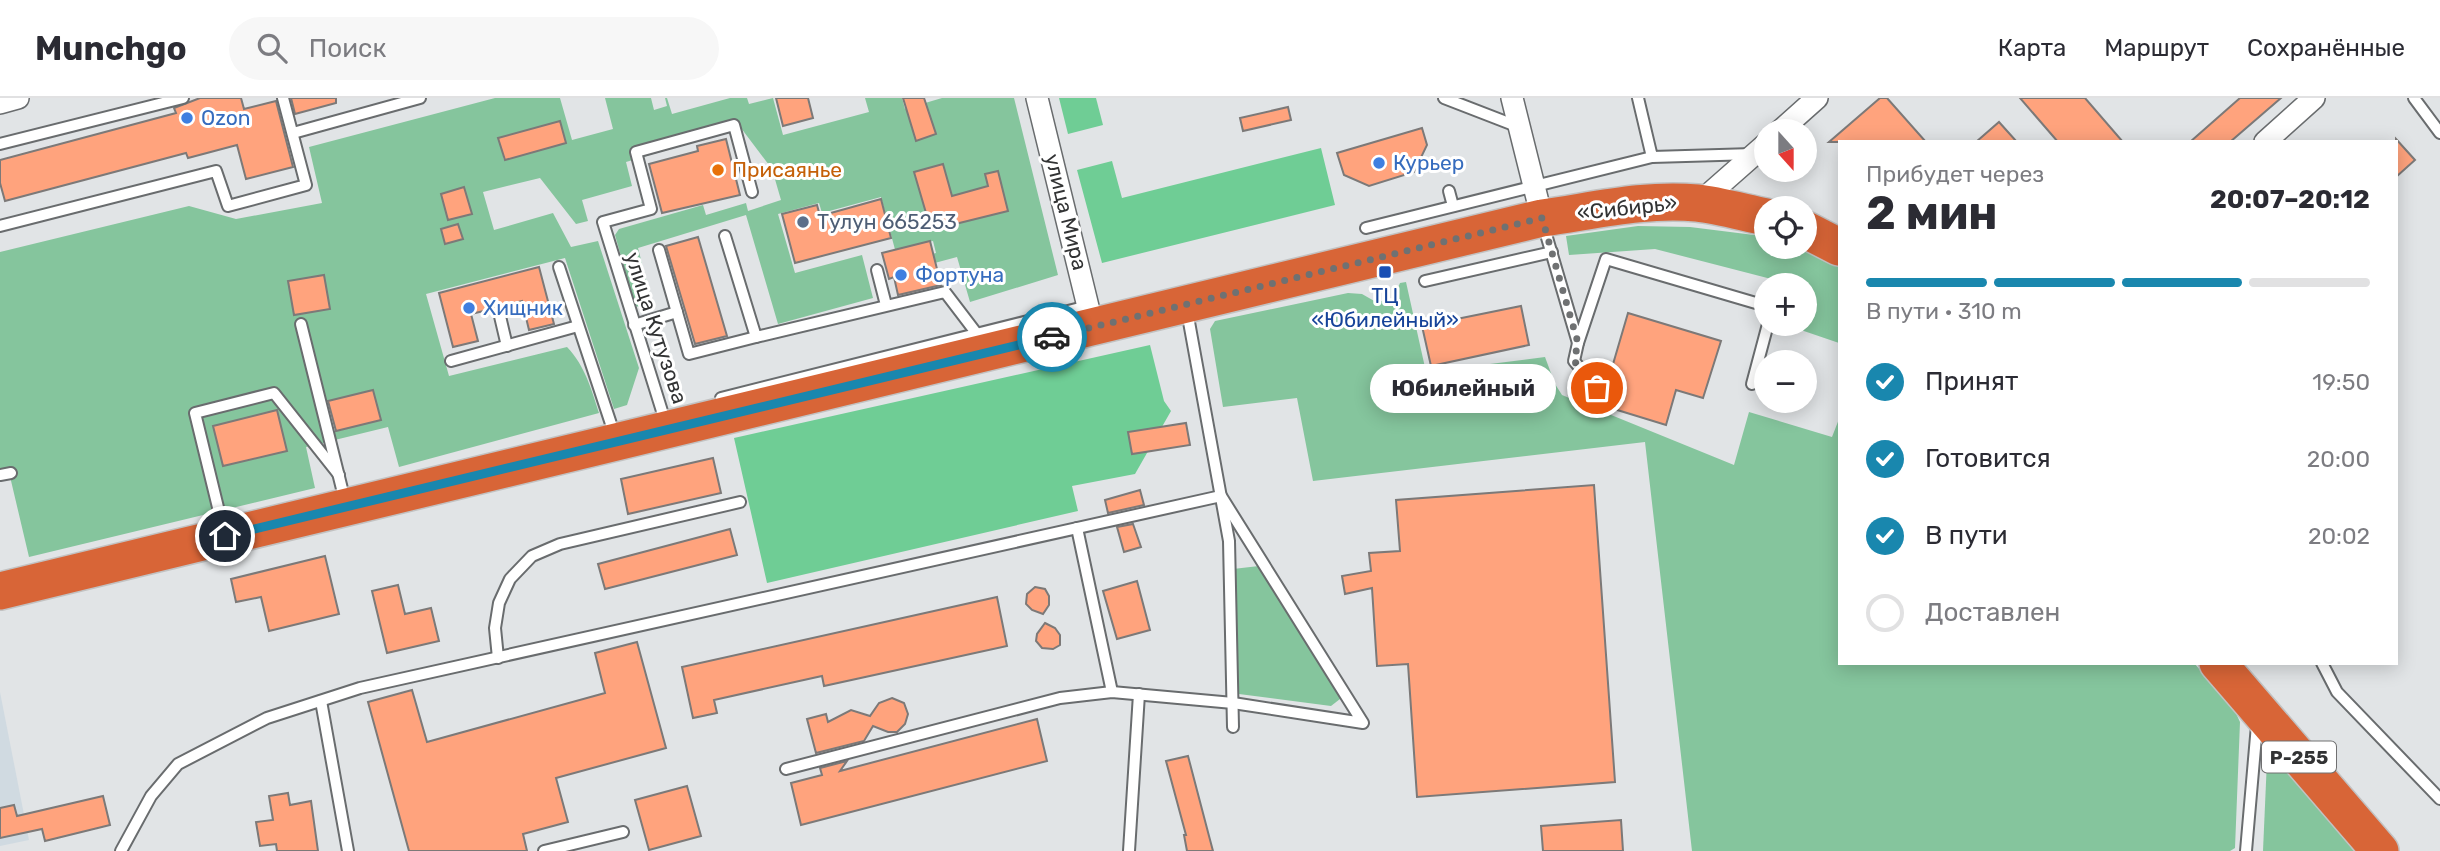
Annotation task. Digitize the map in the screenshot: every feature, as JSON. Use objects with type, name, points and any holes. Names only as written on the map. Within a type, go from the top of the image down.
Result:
[{"type":"highway","name":"«Сибирь»","points":[[0,591],[225,536],[343,491],[617,442],[668,417],[1091,316],[1186,305],[1543,219],[1621,205],[1699,203],[1754,214]]},
{"type":"highway","points":[[1817,236],[1838,246]]},
{"type":"highway","name":"Р-255","points":[[2220,665],[2380,851]]},
{"type":"street","points":[[0,103],[18,98]]},
{"type":"street","name":"улица Мира","points":[[1037,98],[1091,316]]},
{"type":"street","points":[[1512,98],[1543,219]]},
{"type":"street","points":[[1793,119],[1817,98]]},
{"type":"street","points":[[2267,140],[2314,98]]},
{"type":"street","points":[[1699,203],[1754,154]]},
{"type":"lane","points":[[0,144],[183,98]]},
{"type":"lane","points":[[0,226],[216,171],[228,206],[306,185],[283,98]]},
{"type":"lane","points":[[293,133],[420,98]]},
{"type":"lane","points":[[1444,98],[1519,127]]},
{"type":"lane","points":[[1638,98],[1652,157]]},
{"type":"lane","points":[[2414,98],[2440,133]]},
{"type":"lane","name":"улица Кутузова","points":[[668,417],[634,324],[603,222],[651,209],[636,152],[734,125],[752,192]]},
{"type":"lane","points":[[1425,281],[1543,219],[1652,157],[1754,149]]},
{"type":"lane","points":[[1449,191],[1453,206]]},
{"type":"lane","points":[[1366,228],[1453,206],[1543,219]]},
{"type":"lane","points":[[1543,219],[1578,343]]},
{"type":"lane","points":[[725,236],[756,337]]},
{"type":"lane","points":[[659,250],[689,354],[946,292],[968,347],[715,399]]},
{"type":"lane","points":[[1597,388],[1574,361],[1606,259],[1754,302]]},
{"type":"lane","points":[[559,267],[617,442]]},
{"type":"lane","points":[[877,270],[886,305]]},
{"type":"lane","points":[[1186,305],[1229,541],[1233,727]]},
{"type":"lane","points":[[499,312],[507,346]]},
{"type":"lane","points":[[634,324],[677,312]]},
{"type":"lane","points":[[301,324],[343,491]]},
{"type":"lane","points":[[451,361],[578,326]]},
{"type":"lane","points":[[1752,384],[1765,336]]},
{"type":"lane","points":[[225,536],[195,413],[274,393],[343,491]]},
{"type":"lane","points":[[121,851],[151,796],[178,764],[267,718],[360,688],[1221,496]]},
{"type":"lane","points":[[786,769],[1060,698],[1112,692],[1233,704],[1363,723],[1221,496]]},
{"type":"lane","points":[[498,658],[495,628],[499,603],[510,579],[533,556],[560,544],[740,502]]},
{"type":"lane","points":[[1077,528],[1112,692]]},
{"type":"lane","points":[[2323,665],[2337,692],[2440,799]]},
{"type":"lane","points":[[1129,851],[1139,694]]},
{"type":"lane","points":[[321,701],[348,851]]},
{"type":"lane","points":[[2246,851],[2258,708]]},
{"type":"lane","points":[[544,851],[623,832]]},
{"type":"shaded area","points":[[0,692],[29,840],[0,846]]},
{"type":"green space","points":[[495,98],[560,98],[572,140],[613,129],[605,98],[651,98],[654,110],[667,106],[667,98],[672,114],[730,98],[747,98],[749,104],[773,98],[783,135],[869,112],[865,98],[902,98],[905,109],[942,98],[1014,98],[1058,275],[970,302],[957,257],[901,272],[881,197],[822,213],[819,203],[778,214],[795,273],[862,255],[873,298],[778,324],[746,215],[638,248],[652,303],[644,308],[635,306],[615,235],[619,229],[703,205],[706,215],[746,203],[748,211],[781,200],[772,169],[741,128],[626,162],[632,186],[582,200],[588,221],[576,224],[540,178],[483,192],[494,230],[553,213],[571,247],[598,241],[639,368],[627,405],[614,409],[565,258],[426,294],[449,376],[567,347],[583,370],[599,413],[399,467],[388,427],[306,447],[315,488],[29,557],[8,468],[0,470],[0,252],[189,206],[236,219],[322,203],[309,147]],"holes":[[[931,119],[936,134],[916,141],[911,126]],[[560,121],[566,143],[504,160],[499,138]],[[998,171],[1008,210],[931,229],[925,203],[988,186],[985,174]],[[464,187],[471,214],[458,218],[455,210],[446,212],[441,194]],[[933,241],[936,253],[910,260],[907,247]],[[324,275],[330,309],[294,315],[288,281]],[[373,390],[380,420],[334,431],[326,402]],[[277,410],[287,451],[223,466],[213,426]]]},
{"type":"green space","points":[[1059,98],[1096,98],[1103,125],[1068,134]]},
{"type":"green space","points":[[1321,148],[1335,205],[1102,263],[1077,170],[1112,161],[1122,198]]},
{"type":"green space","points":[[1638,226],[1690,227],[1754,235],[1754,259],[1817,259],[1817,254],[1820,255],[1838,266],[1838,343],[1817,335],[1817,273],[1754,274],[1655,249],[1569,255],[1566,236]]},
{"type":"green space","points":[[1406,282],[1426,372],[1545,357],[1562,395],[1734,465],[1749,412],[1832,437],[1838,422],[1838,665],[2196,665],[2234,709],[2240,722],[2235,848],[2230,851],[1692,851],[1645,442],[1313,481],[1297,398],[1223,407],[1210,329],[1215,321],[1348,293],[1362,294],[1376,302],[1393,299],[1400,283]]},
{"type":"green space","points":[[1150,345],[1164,401],[1171,411],[1135,474],[1072,486],[1078,511],[767,583],[734,438]]},
{"type":"green space","points":[[1259,566],[1340,694],[1340,699],[1331,706],[1239,694],[1233,689],[1233,569]]},
{"type":"green space","points":[[2275,753],[2354,851],[2263,851],[2267,760]]},
{"type":"building","points":[[200,98],[241,98],[244,109],[276,101],[293,167],[246,179],[237,145],[188,158],[186,153],[5,201],[0,183],[0,160],[176,113],[174,108]]},
{"type":"building","points":[[291,98],[336,98],[336,103],[295,114]]},
{"type":"building","points":[[776,98],[808,98],[813,118],[783,126]]},
{"type":"building","points":[[903,98],[924,98],[936,134],[916,141]]},
{"type":"building","points":[[1880,98],[1887,98],[1924,140],[1838,140],[1829,142]]},
{"type":"building","points":[[2020,98],[2085,98],[2121,140],[2056,140]]},
{"type":"building","points":[[2240,98],[2281,98],[2232,140],[2192,140]]},
{"type":"building","points":[[1288,107],[1291,120],[1243,131],[1240,118]]},
{"type":"building","points":[[560,121],[566,143],[505,160],[498,138]]},
{"type":"building","points":[[1999,122],[2015,140],[1978,140]]},
{"type":"building","name":"Курьер","points":[[1422,128],[1427,145],[1414,172],[1369,186],[1344,175],[1337,153]]},
{"type":"building","points":[[726,139],[740,195],[662,213],[649,164],[698,151],[697,146]]},
{"type":"building","points":[[2398,141],[2415,160],[2398,175]]},
{"type":"building","points":[[943,164],[952,196],[988,186],[985,174],[998,171],[1008,211],[931,230],[914,172]]},
{"type":"building","points":[[464,187],[472,214],[448,220],[441,194]]},
{"type":"building","points":[[881,199],[891,238],[795,263],[782,214],[817,205],[820,216]]},
{"type":"building","points":[[458,224],[463,239],[445,244],[441,229]]},
{"type":"building","points":[[698,237],[727,336],[695,344],[666,246]]},
{"type":"building","points":[[930,241],[941,285],[898,295],[894,277],[889,279],[882,253]]},
{"type":"building","name":"Хищник","points":[[539,267],[554,324],[529,330],[522,301],[497,305],[492,309],[471,314],[478,341],[453,347],[439,293]]},
{"type":"building","points":[[324,275],[330,309],[294,315],[288,281]]},
{"type":"building","points":[[1521,306],[1529,345],[1431,366],[1422,326]]},
{"type":"building","points":[[1628,313],[1721,341],[1703,398],[1676,390],[1666,425],[1601,405]]},
{"type":"building","points":[[373,390],[381,420],[336,431],[328,401]]},
{"type":"building","points":[[277,410],[287,451],[223,466],[213,426]]},
{"type":"building","points":[[1186,423],[1190,445],[1132,454],[1128,432]]},
{"type":"building","points":[[713,458],[721,493],[628,514],[621,479]]},
{"type":"building","points":[[1594,485],[1615,782],[1417,797],[1408,664],[1377,666],[1372,588],[1345,594],[1342,576],[1371,571],[1369,553],[1400,551],[1396,500]]},
{"type":"building","points":[[1140,490],[1144,505],[1108,513],[1105,500]]},
{"type":"building","points":[[1133,524],[1141,547],[1124,552],[1117,527]]},
{"type":"building","points":[[730,529],[737,555],[605,589],[598,564]]},
{"type":"building","points":[[325,556],[339,614],[269,631],[261,597],[236,602],[231,579]]},
{"type":"building","points":[[1137,581],[1150,630],[1117,639],[1103,591]]},
{"type":"building","points":[[398,585],[405,614],[431,608],[439,641],[387,653],[372,591]]},
{"type":"building","points":[[1035,587],[1045,589],[1049,596],[1049,605],[1043,614],[1032,610],[1026,604],[1027,594]]},
{"type":"building","points":[[997,597],[1007,646],[824,686],[822,676],[714,700],[717,713],[693,718],[682,667]]},
{"type":"building","points":[[1045,623],[1055,628],[1060,635],[1060,645],[1053,649],[1042,648],[1036,641],[1037,634]]},
{"type":"building","points":[[637,642],[666,748],[556,778],[568,822],[523,834],[527,851],[409,851],[368,702],[412,690],[427,742],[605,693],[595,653]]},
{"type":"building","points":[[892,698],[904,703],[908,714],[905,724],[897,732],[888,732],[873,726],[864,741],[816,753],[807,719],[826,714],[828,722],[851,710],[870,716],[879,703]]},
{"type":"building","points":[[1037,719],[1047,761],[801,825],[791,783],[822,775],[820,768],[847,761],[840,771]]},
{"type":"building","points":[[1188,756],[1213,851],[1187,851],[1186,835],[1166,761]]},
{"type":"building","points":[[687,786],[701,836],[649,850],[635,800]]},
{"type":"building","points":[[288,793],[290,805],[311,801],[318,851],[277,851],[276,844],[260,846],[256,822],[273,820],[269,796]]},
{"type":"building","points":[[103,796],[110,825],[45,841],[42,829],[0,838],[0,808],[14,805],[17,816]]},
{"type":"building","points":[[1621,820],[1623,851],[1543,851],[1541,826]]},
{"type":"way so far","points":[[1052,337],[1542,218],[1578,343],[1574,361],[1597,388]]},
{"type":"place","name":"Ozon","points":[[187,118]]},
{"type":"place","name":"Курьер","points":[[1379,163]]},
{"type":"place","name":"Присаянье","points":[[718,170]]},
{"type":"place","name":"Тулун 665253","points":[[803,222]]},
{"type":"place","name":"ТЦ «Юбилейный»","points":[[1385,272]]},
{"type":"place","name":"Фортуна","points":[[901,275]]},
{"type":"place","name":"Хищник","points":[[469,308]]},
{"type":"place","name":"Юбилейный","points":[[1597,388]]},
{"type":"route","points":[[225,536],[1052,337]]}]
